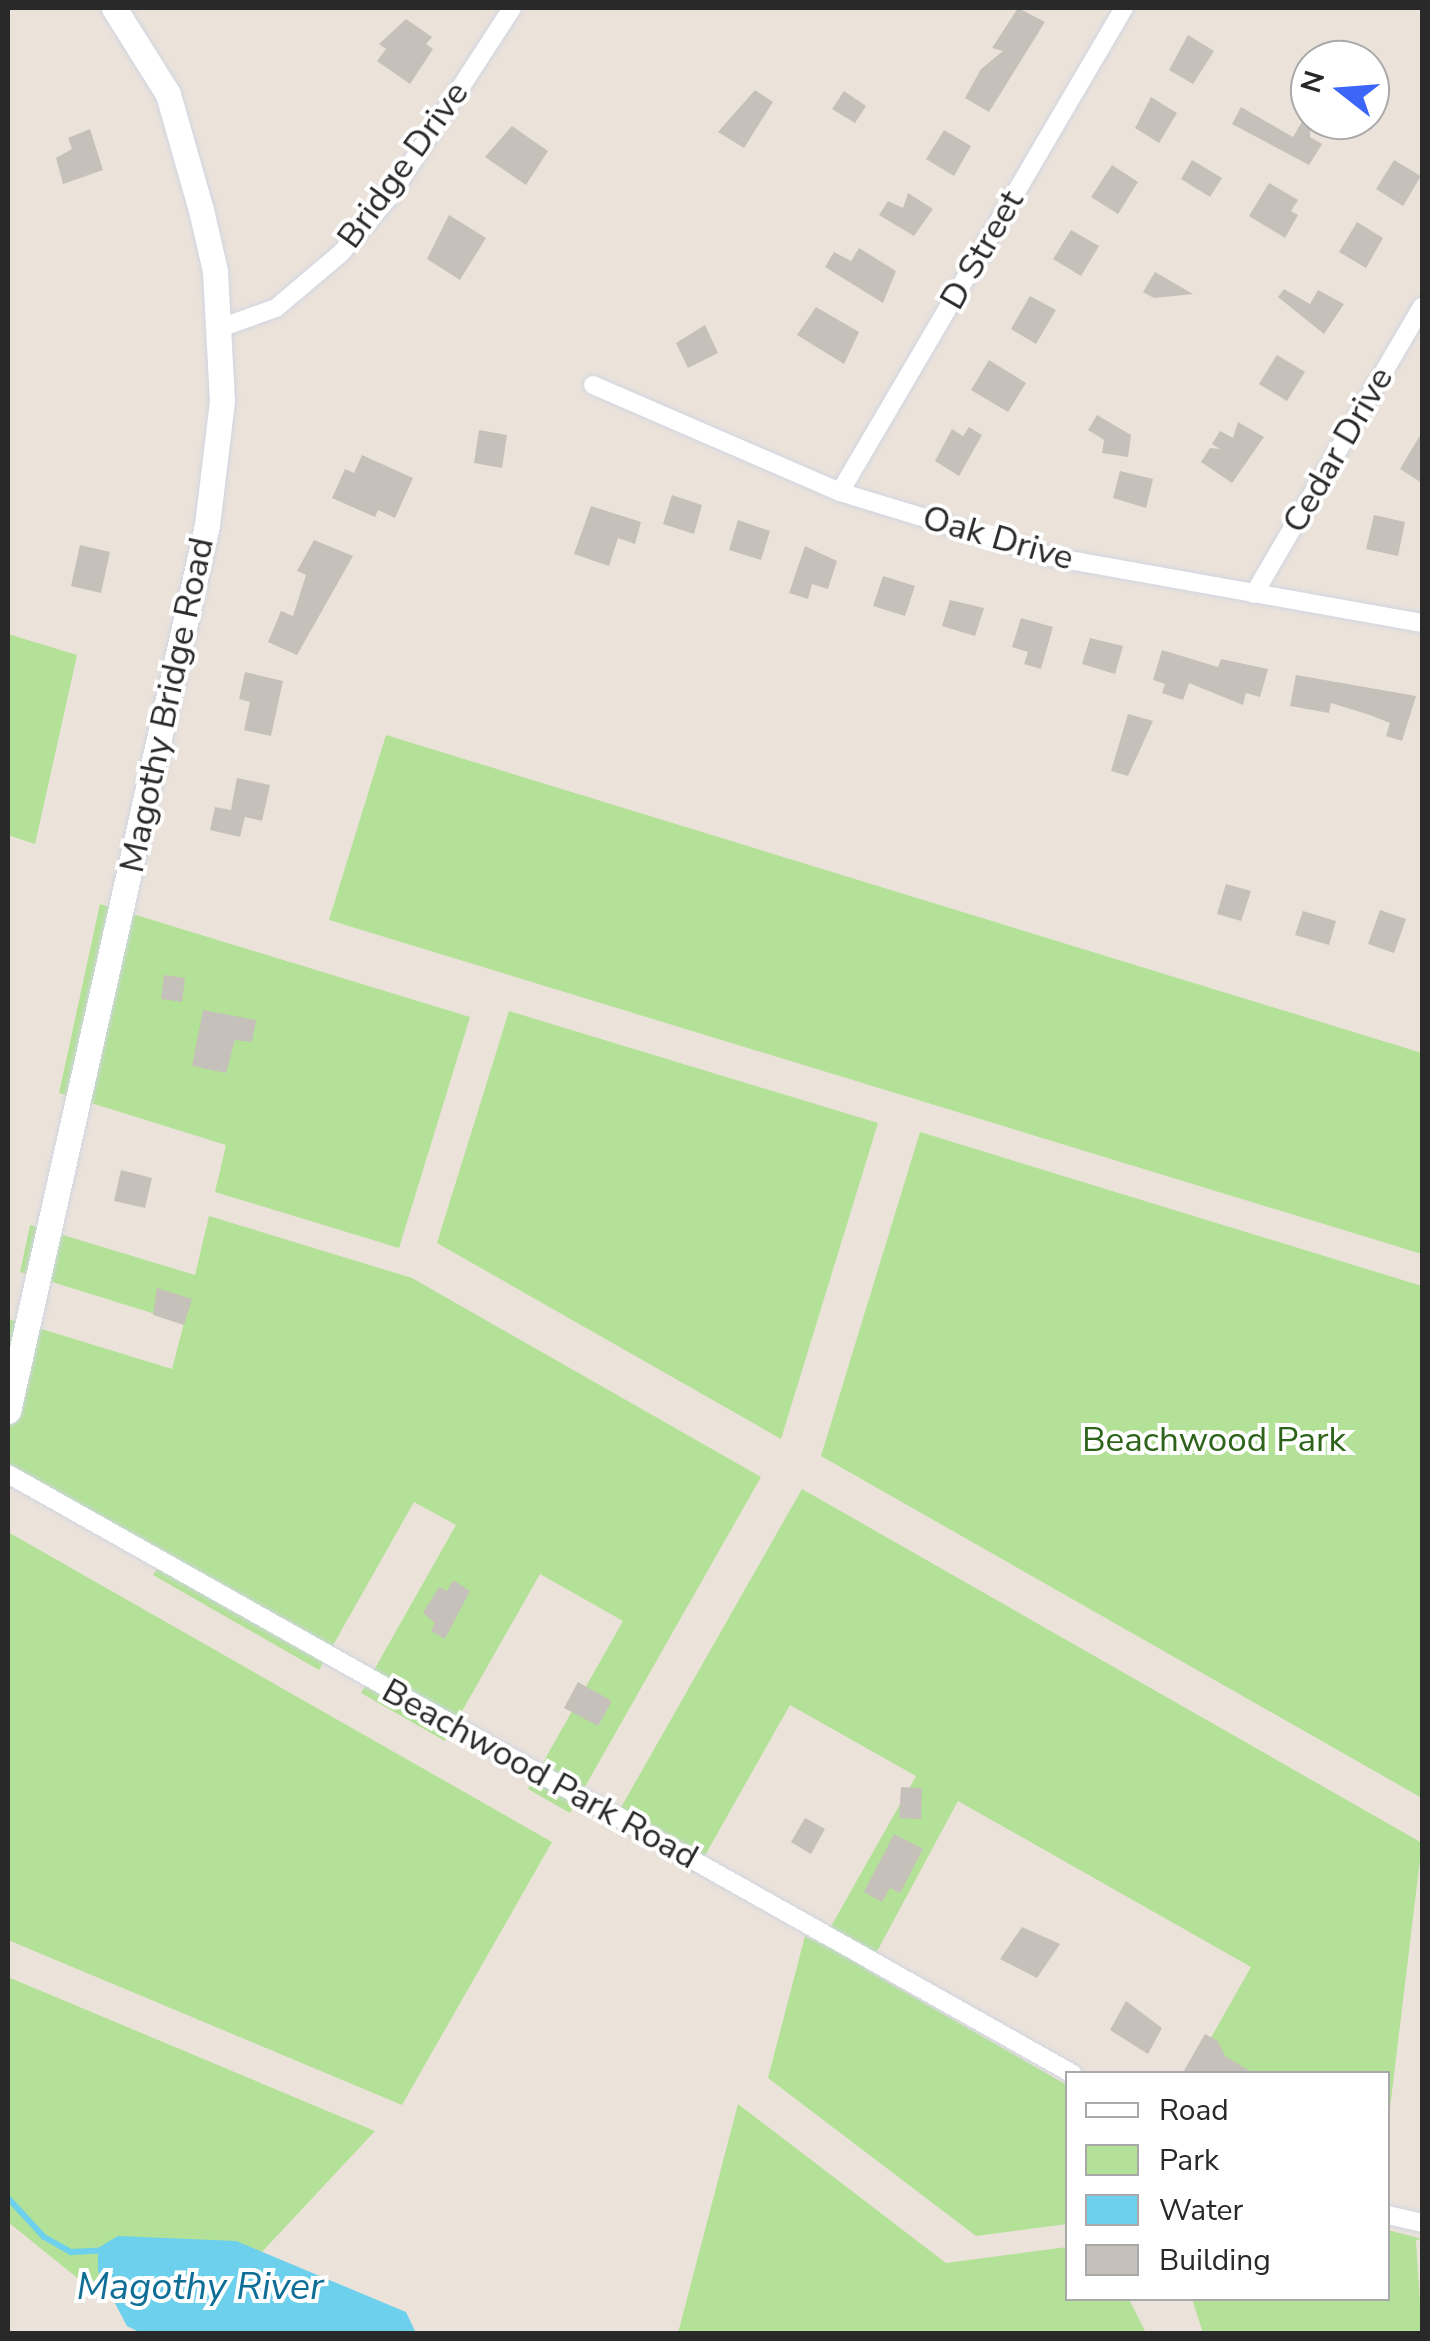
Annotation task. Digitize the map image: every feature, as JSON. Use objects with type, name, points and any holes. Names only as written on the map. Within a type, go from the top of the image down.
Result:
[{"type":"main road","name":"Magothy Bridge Road","points":[[8,1411],[207,525],[222,401],[215,270],[168,94],[114,8]]},
{"type":"street","name":"Bridge Drive","points":[[220,328],[276,308],[342,253],[390,196],[512,8]]},
{"type":"street","name":"D Street","points":[[840,492],[1124,8]]},
{"type":"street","name":"Cedar Drive","points":[[1254,594],[1422,306]]},
{"type":"street","name":"Oak Drive","points":[[593,385],[840,492],[1052,557],[1422,623]]},
{"type":"street","name":"Beachwood Park Road","points":[[8,1474],[1068,2071]]},
{"type":"street","points":[[1390,2215],[1422,2223]]},
{"type":"green space","points":[[8,634],[77,655],[35,844],[8,835]]},
{"type":"green space","points":[[386,735],[1422,1053],[1422,1254],[329,920]]},
{"type":"green space","points":[[100,904],[470,1017],[399,1248],[215,1192],[226,1145],[59,1093]]},
{"type":"green space","points":[[509,1011],[878,1123],[781,1439],[437,1243]]},
{"type":"green space","name":"Beachwood Park","points":[[920,1132],[1422,1286],[1422,1798],[821,1456]]},
{"type":"green space","points":[[209,1216],[412,1278],[761,1477],[570,1813],[528,1789],[623,1621],[540,1574],[445,1741],[361,1693],[456,1525],[414,1502],[319,1670],[153,1575],[159,1565],[8,1480],[9,1319],[172,1369],[184,1323],[20,1272],[30,1225],[195,1275]]},
{"type":"green space","points":[[802,1489],[1422,1843],[1390,2108],[1390,2071],[1192,2071],[1251,1967],[958,1801],[867,1970],[1065,2084],[1065,2224],[976,2236],[768,2078],[805,1936],[821,1944],[916,1776],[790,1705],[695,1873],[611,1825]]},
{"type":"green space","points":[[8,1532],[552,1842],[402,2105],[8,1940]]},
{"type":"green space","points":[[8,1977],[375,2131],[233,2283],[170,2243],[86,2285],[8,2222]]},
{"type":"green space","points":[[738,2104],[946,2263],[1065,2247],[1065,2301],[1130,2301],[1146,2333],[678,2333]]},
{"type":"green space","points":[[1390,2231],[1422,2239],[1416,2240],[1422,2333],[1203,2333],[1193,2301],[1390,2301]]},
{"type":"water","name":"Magothy River","points":[[118,2236],[236,2241],[406,2312],[416,2333],[141,2333],[127,2326],[98,2271],[98,2248]]},
{"type":"building","points":[[1018,8],[1045,22],[989,112],[965,98],[981,69],[1003,51],[992,48]]},
{"type":"building","points":[[406,19],[432,37],[426,44],[433,49],[410,84],[377,61],[386,49],[379,44]]},
{"type":"building","points":[[1188,35],[1214,51],[1193,84],[1169,70]]},
{"type":"building","points":[[755,90],[773,102],[744,148],[718,132]]},
{"type":"building","points":[[844,91],[866,106],[855,123],[832,109]]},
{"type":"building","points":[[1151,97],[1177,113],[1159,143],[1135,128]]},
{"type":"building","points":[[1241,107],[1290,135],[1290,140],[1315,140],[1322,144],[1309,165],[1232,124]]},
{"type":"building","points":[[512,126],[548,151],[526,185],[485,157]]},
{"type":"building","points":[[90,129],[103,170],[63,184],[56,158],[72,149],[68,138]]},
{"type":"building","points":[[944,130],[971,146],[954,176],[926,159]]},
{"type":"building","points":[[1192,160],[1222,178],[1210,197],[1181,179]]},
{"type":"building","points":[[1394,160],[1421,176],[1403,206],[1376,189]]},
{"type":"building","points":[[1112,165],[1138,182],[1118,214],[1091,197]]},
{"type":"building","points":[[1269,183],[1298,200],[1291,211],[1298,215],[1285,238],[1249,216]]},
{"type":"building","points":[[908,193],[933,209],[914,236],[879,215],[888,201],[903,208]]},
{"type":"building","points":[[449,215],[486,238],[460,280],[427,259]]},
{"type":"building","points":[[1357,222],[1383,238],[1366,268],[1339,252]]},
{"type":"building","points":[[1071,230],[1099,246],[1081,276],[1053,259]]},
{"type":"building","points":[[859,248],[896,271],[883,303],[825,267],[834,252],[851,261]]},
{"type":"building","points":[[1155,272],[1193,294],[1154,298],[1143,292]]},
{"type":"building","points":[[1284,289],[1310,304],[1318,290],[1344,304],[1324,334],[1278,297]]},
{"type":"building","points":[[1030,296],[1056,310],[1036,344],[1011,329]]},
{"type":"building","points":[[816,307],[859,332],[844,364],[797,335]]},
{"type":"building","points":[[705,325],[718,353],[688,368],[676,343]]},
{"type":"building","points":[[1277,355],[1305,372],[1287,401],[1259,384]]},
{"type":"building","points":[[989,360],[1026,383],[1008,412],[971,390]]},
{"type":"building","points":[[1097,415],[1131,435],[1128,457],[1102,453],[1104,440],[1088,430]]},
{"type":"building","points":[[1238,422],[1264,437],[1232,483],[1201,462],[1210,448],[1220,449],[1212,444],[1220,431],[1233,438]]},
{"type":"building","points":[[969,427],[982,435],[959,476],[935,461],[952,429],[963,436]]},
{"type":"building","points":[[479,430],[507,435],[502,468],[474,463]]},
{"type":"building","points":[[1422,432],[1422,483],[1400,469]]},
{"type":"building","points":[[362,455],[413,478],[395,518],[378,510],[375,517],[332,498],[345,469],[354,473]]},
{"type":"building","points":[[1120,471],[1153,479],[1146,508],[1113,498]]},
{"type":"building","points":[[672,495],[702,505],[694,534],[663,524]]},
{"type":"building","points":[[591,506],[641,522],[635,544],[618,538],[609,566],[574,554]]},
{"type":"building","points":[[1374,515],[1405,522],[1398,556],[1366,549]]},
{"type":"building","points":[[738,520],[770,531],[761,560],[729,550]]},
{"type":"building","points":[[314,540],[353,556],[297,655],[268,642],[281,611],[293,616],[306,575],[297,571]]},
{"type":"building","points":[[80,545],[110,552],[101,593],[71,586]]},
{"type":"building","points":[[805,546],[837,561],[828,589],[812,584],[808,599],[789,593]]},
{"type":"building","points":[[883,576],[915,586],[905,616],[873,606]]},
{"type":"building","points":[[950,600],[984,608],[975,636],[942,626]]},
{"type":"building","points":[[1021,618],[1053,627],[1041,669],[1024,664],[1028,652],[1012,647]]},
{"type":"building","points":[[1090,638],[1123,646],[1115,674],[1082,664]]},
{"type":"building","points":[[1162,650],[1218,667],[1221,659],[1268,669],[1260,697],[1246,693],[1243,705],[1189,683],[1183,700],[1162,693],[1165,684],[1153,680]]},
{"type":"building","points":[[245,672],[283,681],[271,736],[244,730],[250,702],[239,699]]},
{"type":"building","points":[[1296,675],[1416,696],[1402,741],[1386,736],[1390,723],[1370,715],[1331,703],[1329,713],[1290,706]]},
{"type":"building","points":[[1128,714],[1153,721],[1128,776],[1111,771]]},
{"type":"building","points":[[237,778],[270,785],[262,821],[245,817],[240,837],[210,830],[215,807],[231,810]]},
{"type":"building","points":[[1226,884],[1251,891],[1241,921],[1217,914]]},
{"type":"building","points":[[1380,910],[1406,919],[1394,953],[1368,944]]},
{"type":"building","points":[[1303,911],[1336,921],[1329,945],[1295,935]]},
{"type":"building","points":[[164,975],[185,978],[182,1002],[161,999]]},
{"type":"building","points":[[203,1010],[256,1020],[252,1042],[235,1040],[226,1073],[192,1066]]},
{"type":"building","points":[[121,1170],[152,1178],[145,1208],[114,1201]]},
{"type":"building","points":[[157,1288],[192,1299],[184,1325],[153,1315]]},
{"type":"building","points":[[453,1580],[470,1591],[445,1639],[431,1631],[435,1623],[423,1613],[439,1587],[447,1591]]},
{"type":"building","points":[[578,1682],[612,1701],[598,1726],[564,1708]]},
{"type":"building","points":[[901,1787],[922,1788],[921,1819],[899,1818]]},
{"type":"building","points":[[805,1818],[825,1829],[811,1854],[791,1842]]},
{"type":"building","points":[[894,1834],[923,1849],[900,1893],[890,1888],[882,1902],[864,1892]]},
{"type":"building","points":[[1022,1927],[1060,1944],[1037,1978],[1000,1959]]},
{"type":"building","points":[[1126,2001],[1162,2028],[1148,2054],[1110,2030]]},
{"type":"building","points":[[1205,2034],[1218,2041],[1225,2056],[1250,2071],[1184,2071]]},
{"type":"waterway","points":[[8,2198],[44,2237],[71,2252],[105,2250]]}]
